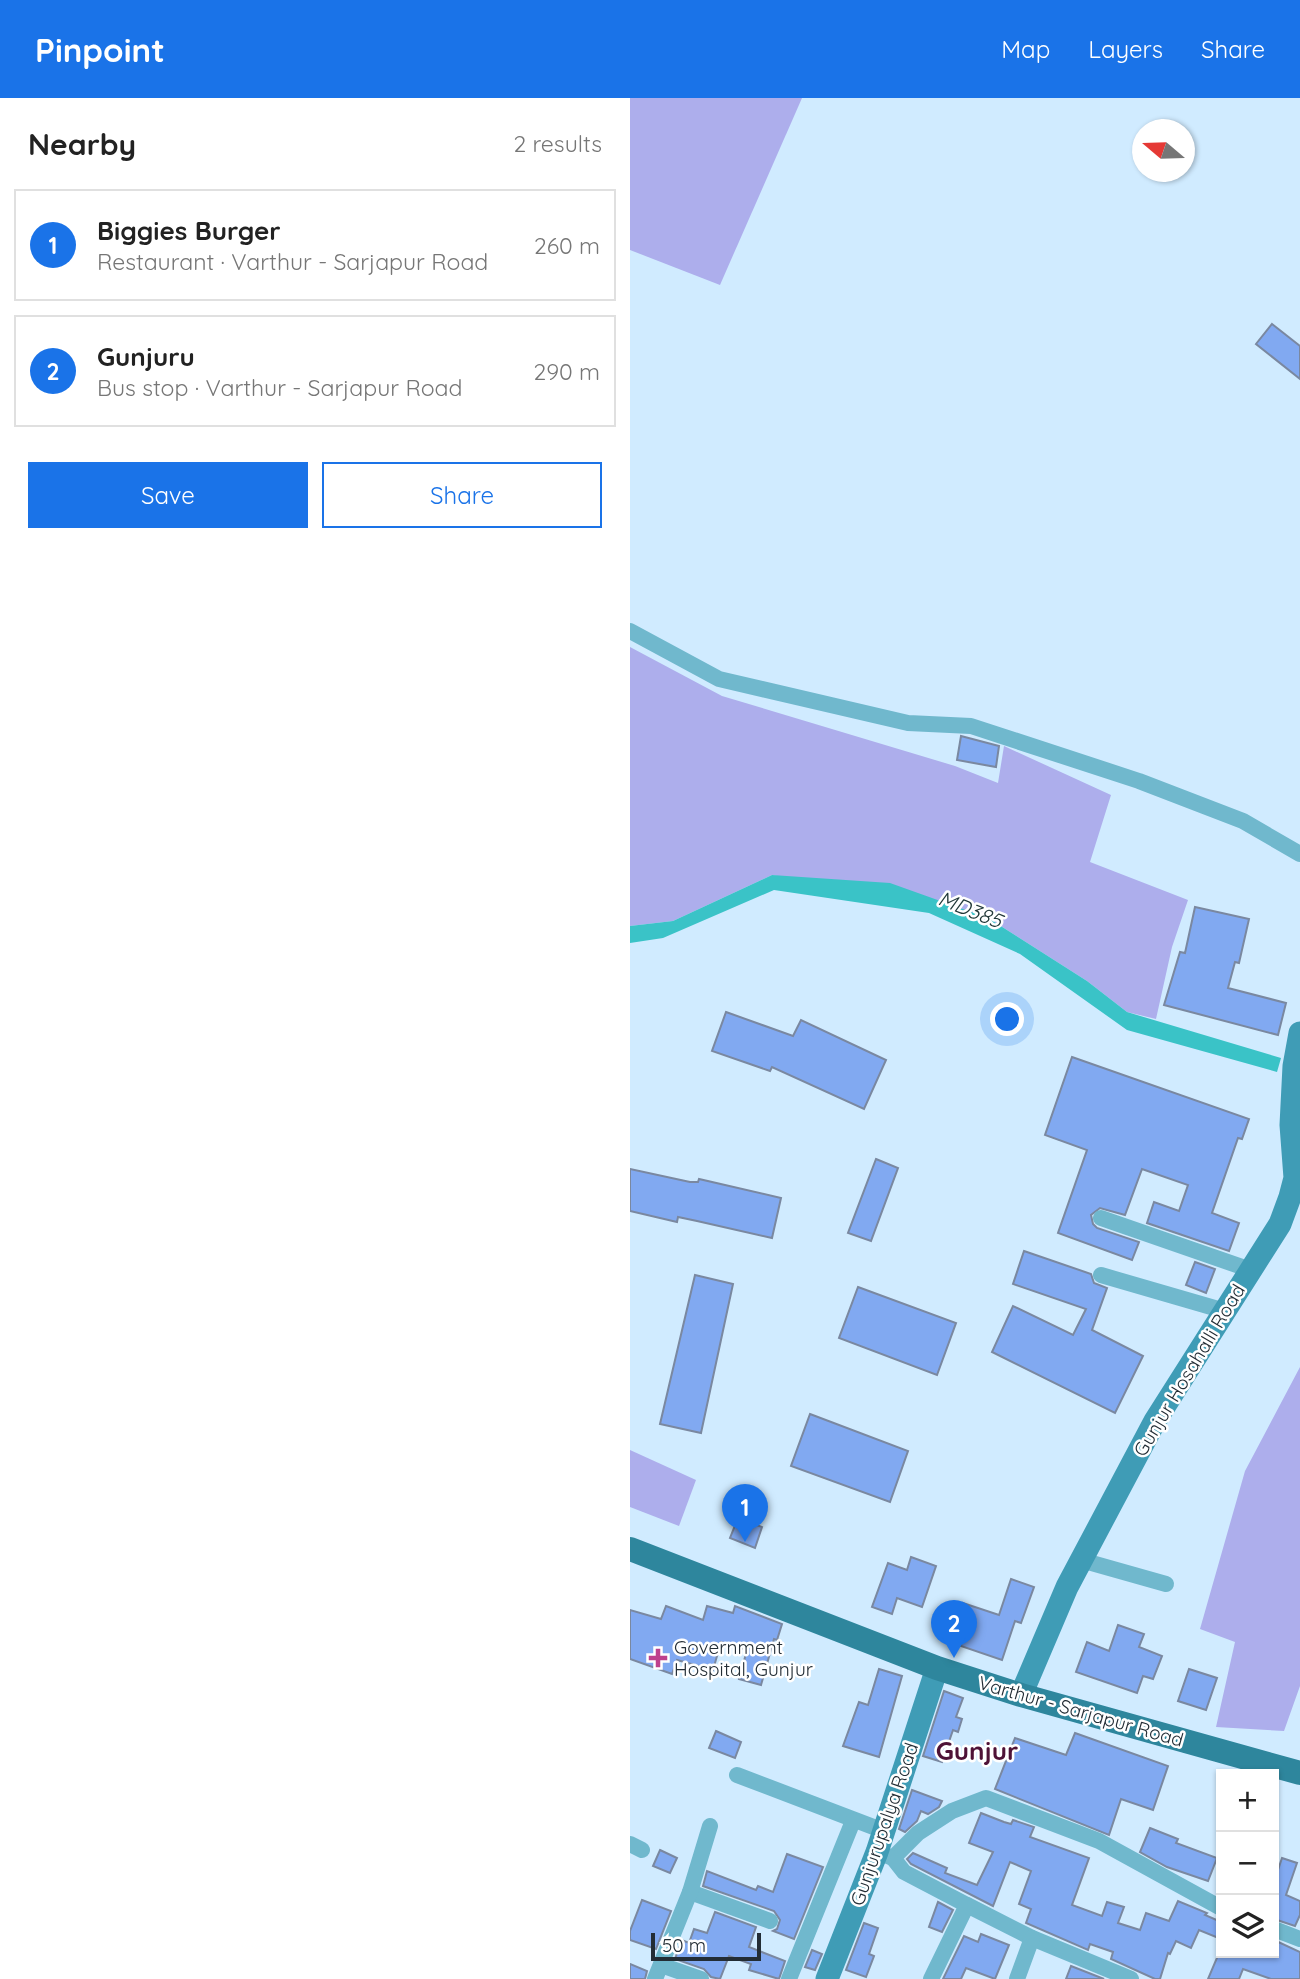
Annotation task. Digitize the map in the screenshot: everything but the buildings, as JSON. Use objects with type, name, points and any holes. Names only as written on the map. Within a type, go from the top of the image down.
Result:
[{"type":"main road","name":"Varthur - Sarjapur Road","points":[[630,1549],[937,1668],[1021,1695],[1300,1773]]},
{"type":"street","points":[[630,631],[719,679],[908,723],[971,726],[1126,777],[1243,821],[1300,854]]},
{"type":"street","name":"Gunjur Hosahalli Road","points":[[1021,1695],[1067,1587],[1155,1421],[1280,1224],[1295,1178],[1291,1125],[1294,1066],[1299,1038]]},
{"type":"street","points":[[1101,1218],[1251,1270]]},
{"type":"street","points":[[1101,1276],[1225,1311]]},
{"type":"street","points":[[1082,1560],[1166,1584]]},
{"type":"street","name":"Gunjurupalya Road","points":[[828,1979],[885,1847],[937,1668]]},
{"type":"street","points":[[737,1774],[853,1821],[885,1847],[904,1872],[1032,1938],[1131,1979]]},
{"type":"street","points":[[885,1847],[918,1833],[952,1811],[986,1798],[1099,1841],[1216,1905]]},
{"type":"street","points":[[789,1979],[853,1821]]},
{"type":"street","points":[[701,1979],[658,1972],[690,1892],[710,1826]]},
{"type":"street","points":[[690,1892],[770,1921]]},
{"type":"street","points":[[931,1979],[967,1905]]},
{"type":"street","points":[[1279,1931],[1300,1939]]},
{"type":"street","points":[[1017,1979],[1032,1938]]},
{"type":"shaded area","points":[[630,98],[802,98],[720,285],[630,250]]},
{"type":"shaded area","points":[[630,647],[722,696],[955,766],[998,783],[1004,746],[1111,795],[1090,862],[1188,900],[1172,947],[1156,1019],[1127,1012],[1087,981],[988,918],[772,875],[673,921],[630,926]]},
{"type":"shaded area","points":[[772,875],[890,883],[988,918],[1087,981],[1127,1012],[1281,1058],[1277,1072],[1127,1030],[1020,954],[929,913],[774,890],[663,938],[630,943],[630,926],[673,921]]},
{"type":"shaded area","points":[[1300,1367],[1300,1686],[1284,1731],[1216,1727],[1235,1642],[1200,1629],[1245,1471]]},
{"type":"shaded area","points":[[630,1450],[696,1480],[679,1526],[630,1507]]},
{"type":"place","name":"Biggies Burger","points":[[745,1542]]},
{"type":"place","name":"Government Hospital, Gunjur","points":[[658,1658]]},
{"type":"place","name":"Gunjuru","points":[[954,1658]]},
{"type":"district","name":"Gunjur","points":[[977,1751]]},
{"type":"water label","name":"MD385","points":[[970,910]]}]
